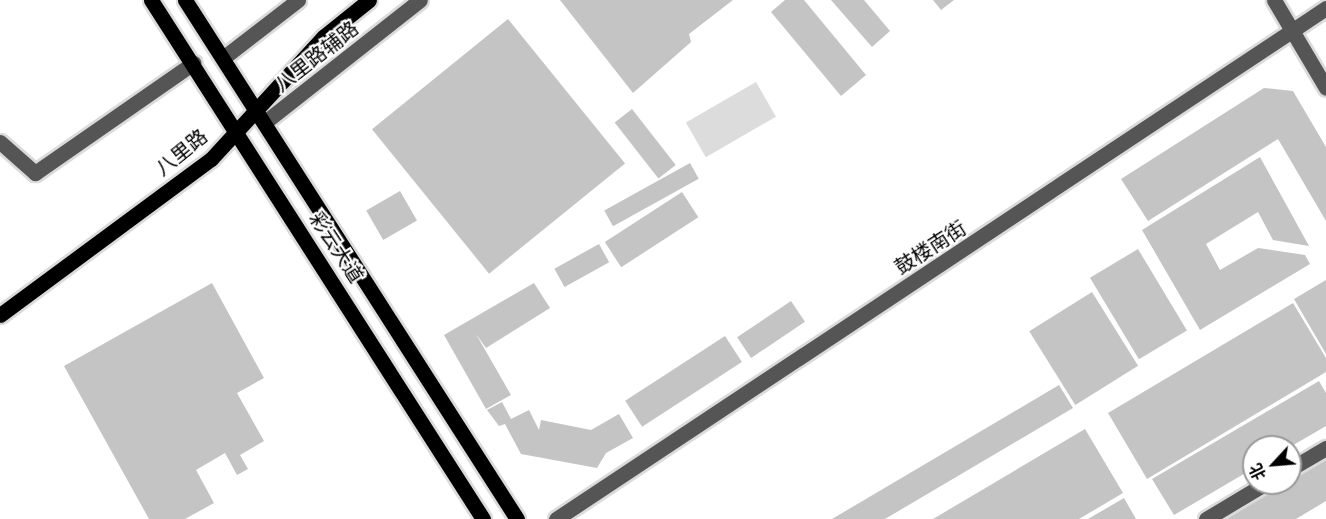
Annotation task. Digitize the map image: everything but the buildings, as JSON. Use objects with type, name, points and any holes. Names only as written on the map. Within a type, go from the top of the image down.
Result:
[{"type":"main road","name":"彩云大道","points":[[151,0],[237,130],[483,519]]},
{"type":"main road","name":"彩云大道","points":[[185,0],[266,122],[517,519]]},
{"type":"main road","name":"八里路","points":[[0,315],[211,159],[322,37],[369,0]]},
{"type":"street","points":[[223,58],[298,0]]},
{"type":"street","name":"八里路辅路","points":[[266,122],[420,0]]},
{"type":"street","points":[[1274,0],[1326,88]]},
{"type":"street","name":"鼓楼南街","points":[[555,519],[1210,88],[1291,29],[1326,8]]},
{"type":"street","points":[[0,142],[34,173],[193,63]]},
{"type":"street","points":[[1302,462],[1326,448]]},
{"type":"street","points":[[1206,519],[1246,495]]},
{"type":"shaded area","points":[[756,82],[776,117],[706,157],[686,122]]}]
